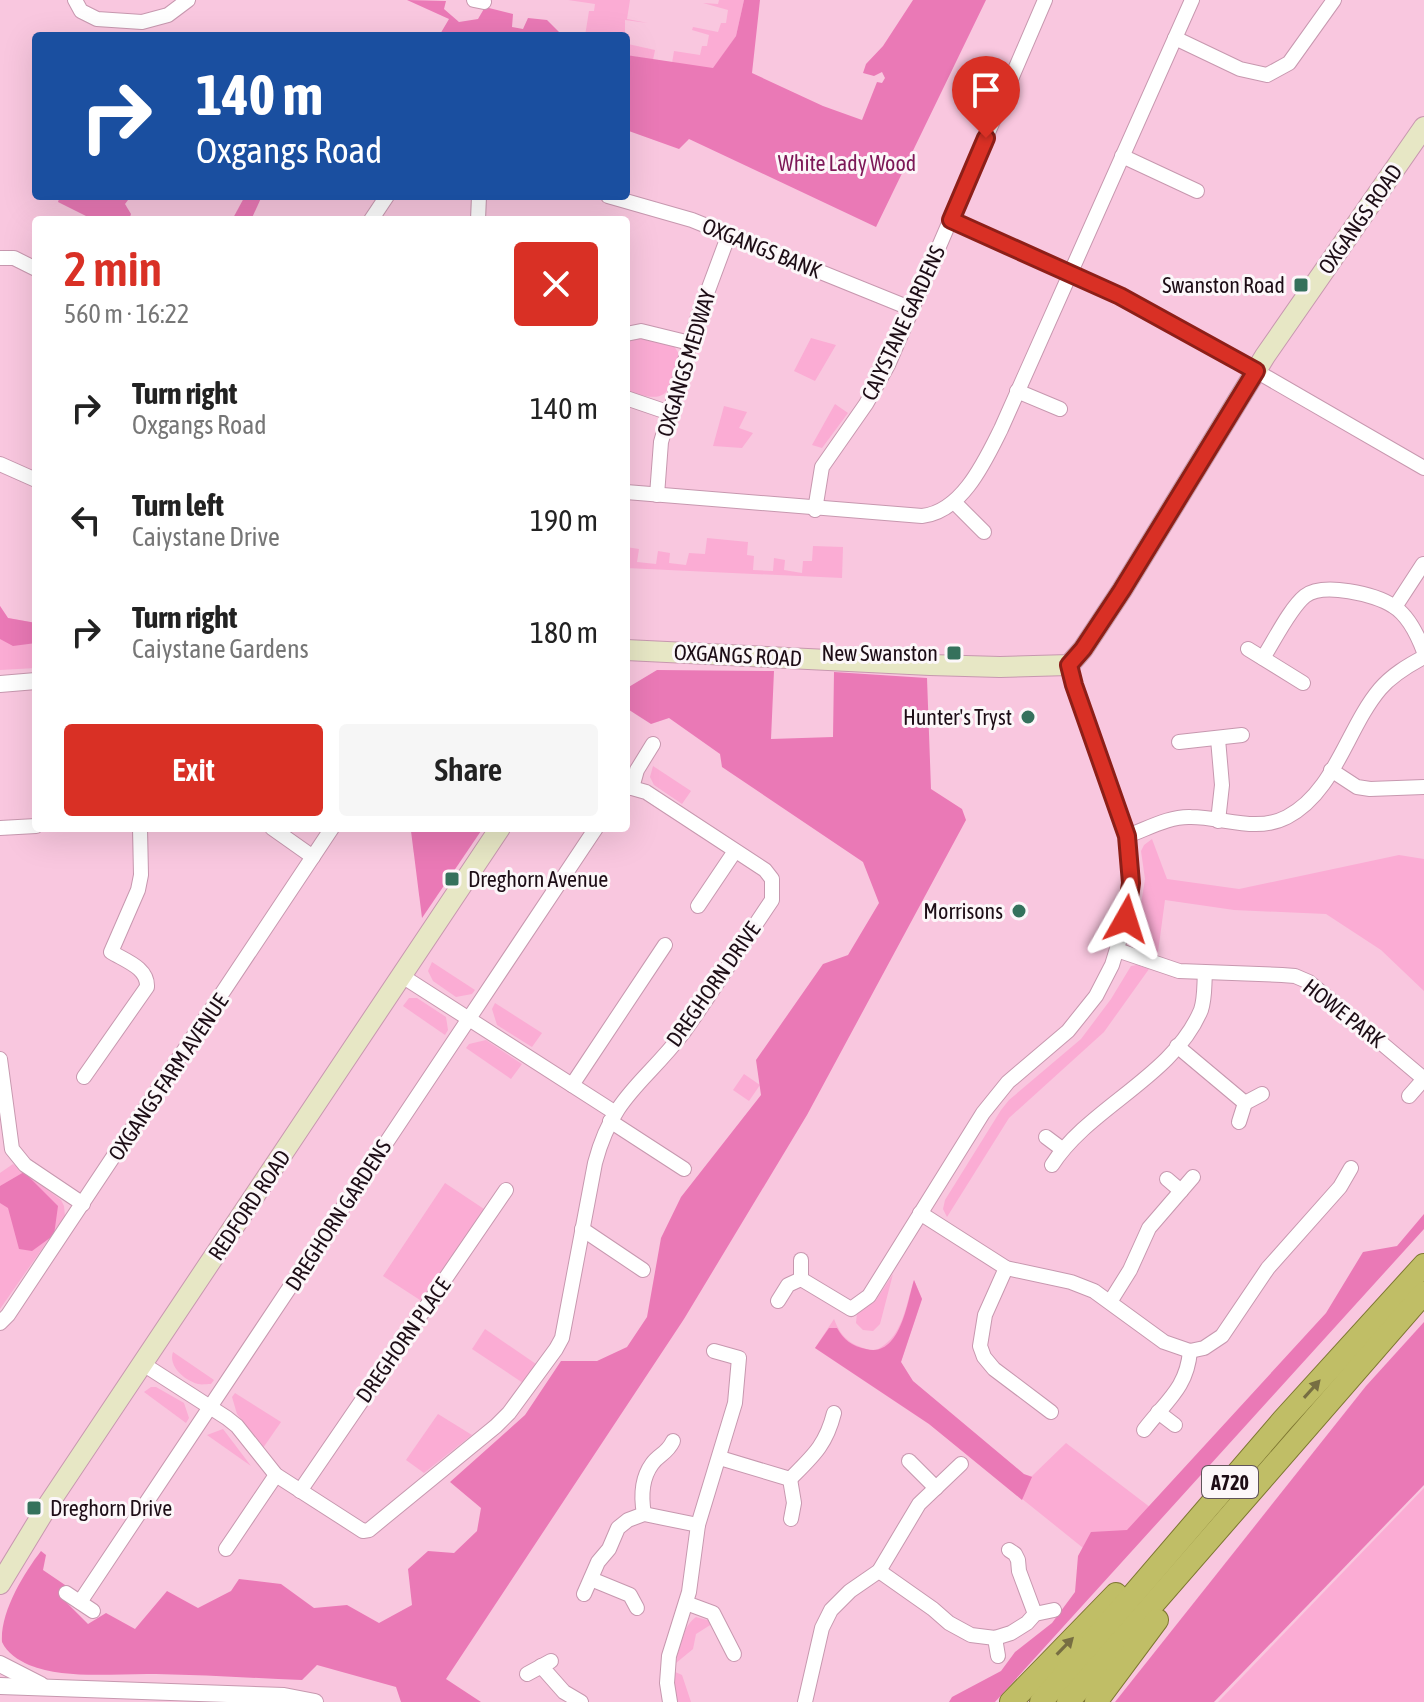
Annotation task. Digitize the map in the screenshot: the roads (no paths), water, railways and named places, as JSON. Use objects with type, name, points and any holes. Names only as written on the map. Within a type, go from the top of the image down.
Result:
[{"type":"highway","name":"A720","points":[[1068,1702],[1424,1265]]},
{"type":"highway","name":"A720","points":[[1041,1702],[1292,1427],[1424,1293]]},
{"type":"highway","points":[[1011,1702],[1292,1427]]},
{"type":"highway","points":[[1096,1702],[1292,1427]]},
{"type":"main road","name":"OXGANGS ROAD","points":[[630,650],[930,665],[1069,665],[1122,590],[1256,371],[1424,127]]},
{"type":"main road","points":[[630,663],[659,651]]},
{"type":"main road","name":"REDFORD ROAD","points":[[0,1584],[48,1505],[497,832]]},
{"type":"street","points":[[75,0],[81,11],[97,19],[142,22],[168,15],[188,0]]},
{"type":"street","name":"CAIYSTANE GARDENS","points":[[815,510],[822,467],[874,391],[1045,0]]},
{"type":"street","points":[[630,492],[815,510],[922,516],[940,513],[954,502],[987,455],[1192,0]]},
{"type":"street","points":[[1175,38],[1240,69],[1267,75],[1289,63],[1334,0]]},
{"type":"street","points":[[1122,156],[1197,191]]},
{"type":"street","name":"OXGANGS BANK","points":[[624,200],[657,208],[729,234],[912,309]]},
{"type":"street","points":[[951,220],[1152,313],[1424,468]]},
{"type":"street","name":"OXGANGS MEDWAY","points":[[657,495],[659,453],[670,413],[690,343],[729,234]]},
{"type":"street","points":[[0,258],[14,258],[32,267]]},
{"type":"street","points":[[630,333],[641,331],[690,343]]},
{"type":"street","points":[[1017,391],[1060,409]]},
{"type":"street","points":[[630,399],[670,413]]},
{"type":"street","points":[[0,464],[32,473]]},
{"type":"street","points":[[954,502],[984,532]]},
{"type":"street","points":[[1395,607],[1423,564]]},
{"type":"street","points":[[1127,836],[1190,816],[1248,825],[1288,817],[1312,798],[1379,690],[1400,670],[1424,655],[1407,620],[1395,607],[1375,598],[1332,589],[1316,590],[1303,598],[1263,658]]},
{"type":"street","points":[[1248,649],[1303,683]]},
{"type":"street","points":[[801,1279],[851,1309],[873,1291],[996,1095],[1068,1031],[1096,996],[1117,950],[1126,919],[1131,883],[1127,836],[1069,665]]},
{"type":"street","points":[[0,684],[32,681]]},
{"type":"street","points":[[1179,742],[1242,735]]},
{"type":"street","points":[[1218,739],[1222,785],[1218,821]]},
{"type":"street","name":"DREGHORN DRIVE","points":[[630,787],[653,744]]},
{"type":"street","points":[[1331,770],[1357,787],[1424,787]]},
{"type":"street","name":"DREGHORN DRIVE","points":[[143,1364],[237,1426],[276,1475],[357,1530],[369,1530],[496,1426],[531,1385],[562,1338],[595,1163],[612,1116],[625,1096],[682,1033],[772,900],[774,889],[772,879],[765,870],[646,792],[630,789]]},
{"type":"street","points":[[0,828],[32,826]]},
{"type":"street","points":[[84,1077],[147,987],[148,977],[143,971],[111,952],[138,890],[141,875],[140,832]]},
{"type":"street","points":[[278,832],[313,857]]},
{"type":"street","name":"OXGANGS FARM AVENUE","points":[[0,1323],[83,1204],[329,832]]},
{"type":"street","name":"DREGHORN GARDENS","points":[[80,1602],[593,832]]},
{"type":"street","points":[[698,906],[735,851]]},
{"type":"street","points":[[572,1085],[660,965],[665,945]]},
{"type":"street","name":"HOWE PARK","points":[[1117,950],[1179,971],[1295,976],[1309,982],[1424,1079],[1409,1096]]},
{"type":"street","points":[[1052,1165],[1062,1149],[1177,1046],[1201,1008],[1205,973]]},
{"type":"street","points":[[402,976],[572,1085],[684,1169]]},
{"type":"street","points":[[1177,1046],[1245,1103]]},
{"type":"street","points":[[0,1059],[12,1149],[25,1165],[83,1204]]},
{"type":"street","points":[[1239,1122],[1245,1103],[1262,1094]]},
{"type":"street","points":[[1046,1137],[1062,1149]]},
{"type":"street","points":[[920,1213],[1006,1268],[1071,1282],[1094,1291],[1164,1342],[1190,1351],[1204,1348],[1222,1336],[1268,1268],[1346,1191],[1351,1168]]},
{"type":"street","points":[[1110,1302],[1130,1270],[1149,1228],[1193,1177]]},
{"type":"street","points":[[1167,1179],[1181,1191]]},
{"type":"street","name":"DREGHORN PLACE","points":[[300,1491],[506,1190]]},
{"type":"street","points":[[582,1229],[643,1270]]},
{"type":"street","points":[[801,1260],[801,1279]]},
{"type":"street","points":[[1006,1268],[973,1349],[994,1369],[1041,1395],[1051,1412]]},
{"type":"street","points":[[778,1301],[788,1285],[801,1279]]},
{"type":"street","points":[[670,1702],[667,1683],[669,1656],[686,1603],[698,1525],[735,1403],[739,1358],[714,1351]]},
{"type":"street","points":[[1144,1430],[1183,1383],[1188,1372],[1190,1351]]},
{"type":"street","points":[[1158,1412],[1175,1425]]},
{"type":"street","points":[[790,1479],[821,1448],[834,1413]]},
{"type":"street","points":[[644,1514],[644,1482],[653,1462],[668,1452],[673,1441]]},
{"type":"street","points":[[720,1458],[790,1479]]},
{"type":"street","points":[[909,1461],[936,1488]]},
{"type":"street","points":[[805,1702],[822,1628],[831,1610],[886,1564],[914,1511],[961,1464]]},
{"type":"street","points":[[226,1549],[276,1475]]},
{"type":"street","points":[[790,1479],[794,1503],[791,1519]]},
{"type":"street","points":[[584,1594],[598,1562],[609,1549],[621,1525],[644,1514],[698,1525]]},
{"type":"street","points":[[1009,1550],[1018,1560],[1035,1614]]},
{"type":"street","points":[[879,1571],[959,1630],[982,1638],[995,1638],[1019,1628],[1035,1614],[1054,1610]]},
{"type":"street","points":[[591,1579],[630,1595],[637,1608]]},
{"type":"street","points":[[66,1593],[93,1611]]},
{"type":"street","points":[[686,1603],[713,1613],[720,1643],[734,1654]]},
{"type":"street","points":[[995,1638],[998,1656]]},
{"type":"street","points":[[0,1664],[48,1689]]},
{"type":"street","points":[[527,1674],[546,1664],[564,1692],[581,1702]]},
{"type":"street","points":[[0,1686],[284,1696],[315,1702]]},
{"type":"place","name":"Swanston Road","points":[[1301,285]]},
{"type":"place","name":"New Swanston","points":[[954,653]]},
{"type":"place","name":"Hunter's Tryst","points":[[1028,717]]},
{"type":"place","name":"Dreghorn Avenue","points":[[452,879]]},
{"type":"place","name":"Morrisons","points":[[1019,911]]},
{"type":"place","name":"Dreghorn Drive","points":[[34,1508]]},
{"type":"park label","name":"White Lady Wood","points":[[847,163]]}]
